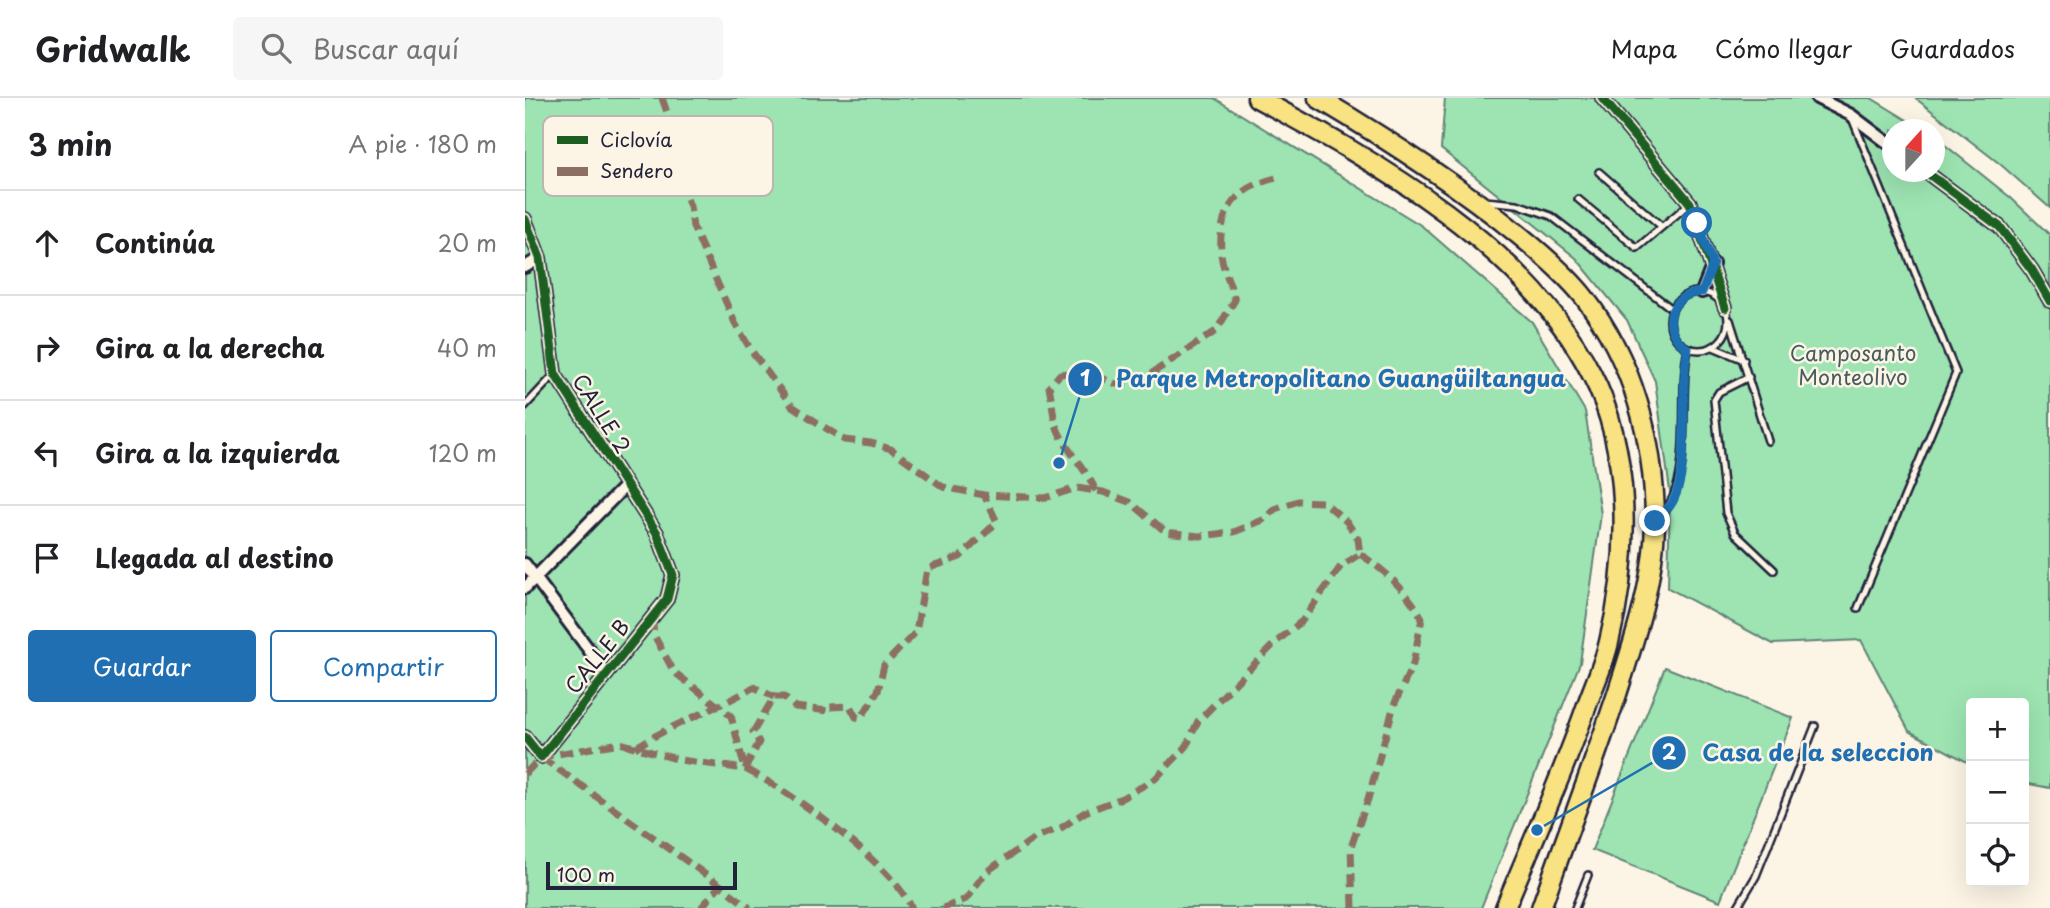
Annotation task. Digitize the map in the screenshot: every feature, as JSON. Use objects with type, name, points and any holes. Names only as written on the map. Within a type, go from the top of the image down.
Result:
[{"type":"highway","points":[[1257,98],[1319,131],[1450,215],[1514,271],[1576,346],[1592,374],[1611,420],[1619,470],[1623,535],[1619,591],[1609,643],[1576,739],[1505,908]]},
{"type":"highway","points":[[1318,98],[1476,200],[1539,252],[1582,294],[1611,336],[1631,376],[1644,424],[1655,521],[1637,632],[1541,908]]},
{"type":"street","points":[[1602,98],[1690,203],[1713,264],[1727,312]]},
{"type":"street","points":[[1817,98],[1851,115],[1882,138]]},
{"type":"street","points":[[1939,182],[2000,227],[2032,270],[2050,301]]},
{"type":"street","name":"CALLE 2","points":[[525,219],[540,258],[555,374],[656,533],[673,575]]},
{"type":"street","points":[[525,267],[540,258]]},
{"type":"street","points":[[1702,292],[1713,264]]},
{"type":"street","points":[[525,588],[625,486]]},
{"type":"street","points":[[525,564],[607,674]]},
{"type":"street","name":"CALLE B","points":[[525,737],[541,757],[667,599],[673,575]]},
{"type":"lane","points":[[1851,115],[1956,373],[1858,608]]},
{"type":"lane","points":[[1599,172],[1661,226]]},
{"type":"lane","points":[[1578,199],[1637,248],[1690,203]]},
{"type":"lane","points":[[1476,200],[1517,204],[1551,216],[1672,309]]},
{"type":"lane","points":[[1744,360],[1713,347],[1688,349],[1674,337],[1669,318],[1672,309],[1684,296],[1702,292],[1719,300],[1727,312],[1744,360],[1768,441]]},
{"type":"lane","points":[[1713,347],[1725,335],[1727,312]]},
{"type":"lane","points":[[1655,521],[1673,501],[1682,473],[1682,377],[1688,349]]},
{"type":"lane","points":[[525,407],[555,374]]},
{"type":"lane","points":[[1749,377],[1720,392],[1714,400],[1726,513],[1735,533],[1774,570]]},
{"type":"lane","points":[[1737,908],[1756,876],[1815,726]]},
{"type":"lane","points":[[1575,908],[1588,875]]},
{"type":"green space","points":[[525,98],[1214,98],[1422,226],[1532,322],[1585,411],[1601,514],[1580,663],[1481,908],[525,908]]},
{"type":"green space","name":"Camposanto Monteolivo","points":[[1445,98],[1871,98],[1906,119],[1882,119],[1882,182],[1945,182],[1945,145],[2011,198],[2050,235],[2050,788],[2029,784],[2029,698],[1966,698],[1966,761],[1909,731],[1861,640],[1773,644],[1668,588],[1670,491],[1655,381],[1627,320],[1576,258],[1441,149]]},
{"type":"green space","points":[[1915,98],[2050,98],[2050,208],[2000,164]]},
{"type":"green space","points":[[1665,667],[1793,718],[1720,901],[1592,850]]},
{"type":"marked path","points":[[662,98],[668,116]]},
{"type":"marked path","points":[[1096,491],[1060,434],[1055,422],[1049,387],[1060,374],[1085,371],[1116,384],[1134,385],[1216,331],[1235,300],[1221,253],[1221,237],[1227,211],[1242,193],[1253,186],[1281,177]]},
{"type":"marked path","points":[[686,196],[693,227],[735,323],[751,350],[792,406],[844,440],[871,443],[891,449],[943,487],[984,495],[1045,498],[1077,488],[1103,492],[1130,502],[1166,532],[1200,536],[1234,532],[1263,520],[1275,509],[1298,501],[1324,502],[1347,522],[1358,539],[1360,554],[1341,566],[1302,621],[1275,643],[1198,721],[1186,747],[1155,779],[1122,798],[1085,812],[1061,828],[1036,837],[986,872],[966,899],[943,908]]},
{"type":"marked path","points":[[525,774],[541,757],[620,743],[680,760],[745,769],[759,742],[753,732],[774,697],[784,697],[795,707],[828,711],[829,707],[850,706],[856,717],[861,718],[878,691],[884,665],[916,632],[927,569],[960,557],[997,522],[984,495]]},
{"type":"marked path","points":[[1353,908],[1351,847],[1368,799],[1394,705],[1413,664],[1422,618],[1395,582],[1360,554]]},
{"type":"marked path","points":[[652,617],[654,635],[674,672],[731,716],[745,769],[788,794],[838,830],[883,871],[912,908]]},
{"type":"marked path","points":[[635,748],[754,687],[774,697]]},
{"type":"marked path","points":[[541,757],[720,885]]},
{"type":"marked path","points":[[701,908],[720,885],[750,908]]},
{"type":"cycle path","points":[[1602,98],[1690,203],[1725,308]]},
{"type":"cycle path","points":[[1939,182],[2000,227],[2032,270],[2050,301]]},
{"type":"cycle path","points":[[525,219],[540,258],[555,374],[657,533],[673,575],[667,599],[541,757],[525,737]]},
{"type":"place","name":"Parque Metropolitano Guangüiltangua","points":[[1059,463]]},
{"type":"place","name":"Casa de la seleccion","points":[[1537,830]]},
{"type":"route","points":[[1655,521],[1673,501],[1682,473],[1682,377],[1688,349],[1674,337],[1669,318],[1672,309],[1684,296],[1702,292],[1713,264],[1697,223]]}]
